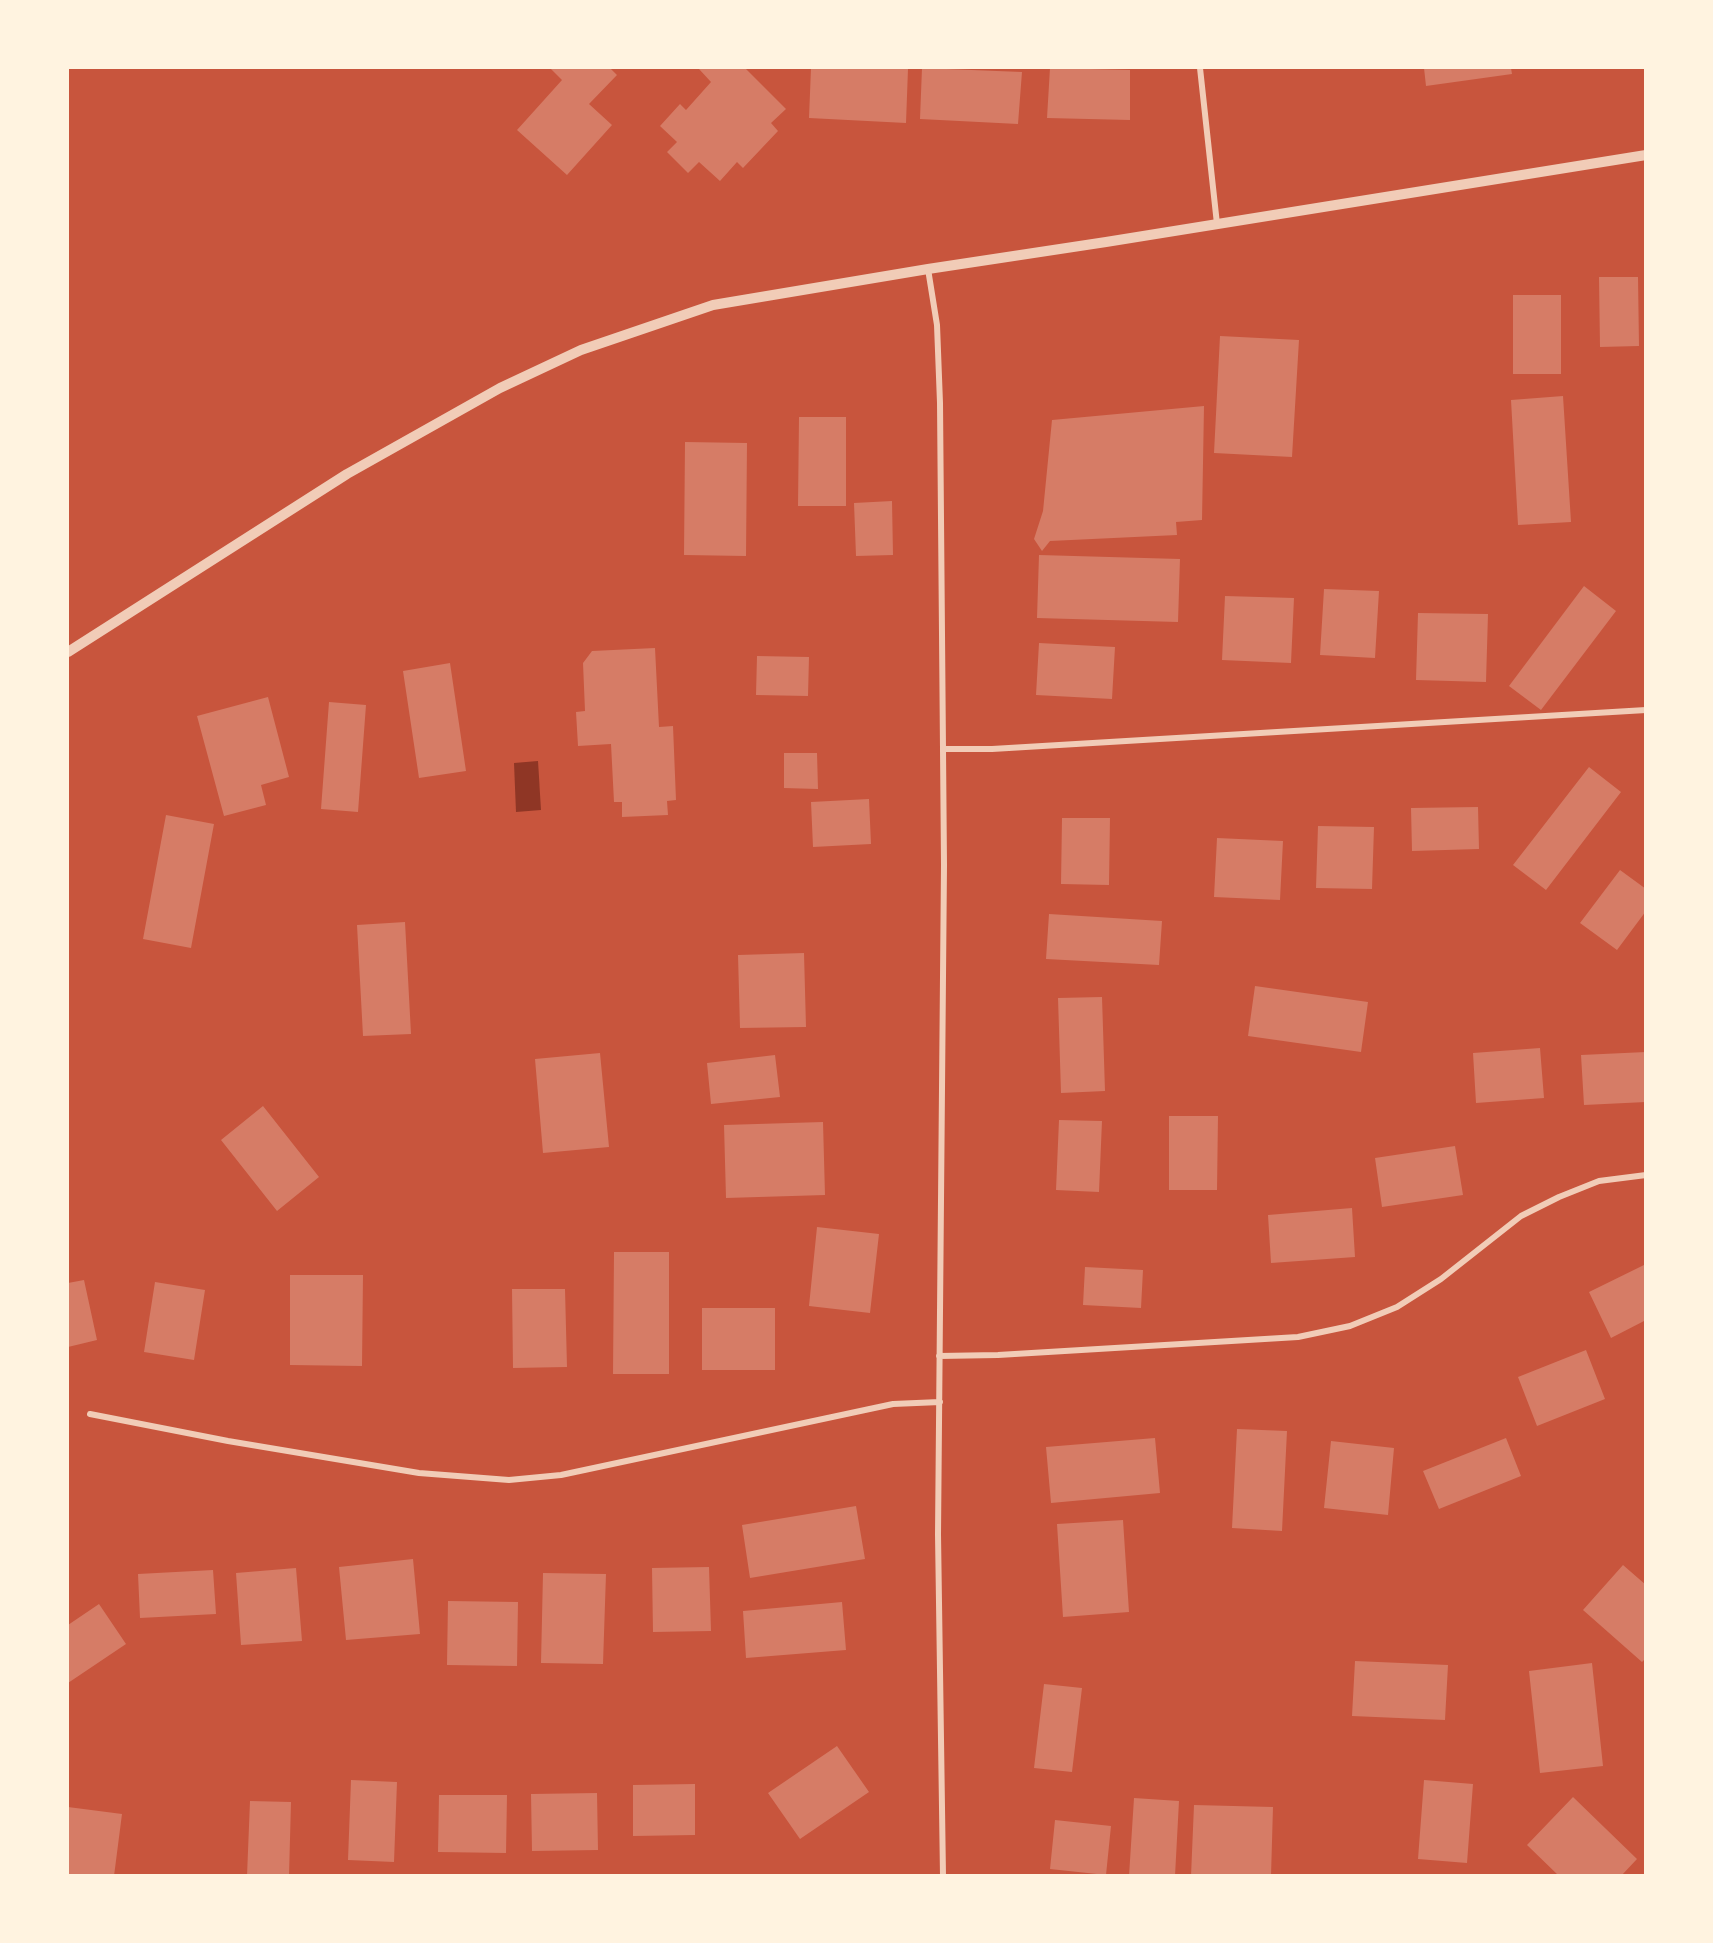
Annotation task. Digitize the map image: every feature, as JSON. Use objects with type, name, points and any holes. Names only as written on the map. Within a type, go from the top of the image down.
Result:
[{"type":"street","points":[[1200,68],[1217,224]]},
{"type":"street","points":[[68,652],[347,474],[500,388],[581,350],[713,305],[1646,155]]},
{"type":"street","points":[[928,269],[937,325],[940,403],[944,865],[938,1557],[943,1875]]},
{"type":"street","points":[[943,749],[992,749],[1646,710]]},
{"type":"street","points":[[939,1356],[998,1355],[1298,1337],[1350,1326],[1398,1307],[1441,1279],[1521,1216],[1599,1181],[1646,1175]]},
{"type":"street","points":[[90,1414],[228,1441],[419,1473],[509,1480],[561,1475],[893,1404],[940,1402]]},
{"type":"shaded area","points":[[538,761],[541,810],[516,812],[514,763]]},
{"type":"building","points":[[550,68],[610,68],[617,75],[589,104],[612,125],[567,175],[517,130],[562,80]]},
{"type":"building","points":[[745,68],[786,109],[771,123],[778,131],[743,168],[737,162],[720,181],[699,162],[688,173],[667,152],[677,142],[660,126],[680,104],[686,110],[711,82],[699,69]]},
{"type":"building","points":[[811,68],[908,69],[906,123],[809,118]]},
{"type":"building","points":[[922,68],[1022,72],[1018,124],[920,119]]},
{"type":"building","points":[[1050,68],[1130,70],[1130,120],[1047,118]]},
{"type":"building","points":[[1424,68],[1511,68],[1512,74],[1426,86]]},
{"type":"building","points":[[1599,277],[1638,277],[1639,346],[1600,347]]},
{"type":"building","points":[[1513,295],[1561,295],[1561,374],[1513,374]]},
{"type":"building","points":[[1220,336],[1299,340],[1292,457],[1214,453]]},
{"type":"building","points":[[1563,396],[1571,522],[1518,525],[1511,400]]},
{"type":"building","points":[[1204,406],[1202,520],[1176,522],[1177,535],[1050,541],[1042,551],[1034,539],[1043,511],[1052,420]]},
{"type":"building","points":[[799,417],[846,417],[846,506],[798,506]]},
{"type":"building","points":[[685,442],[747,443],[746,556],[684,555]]},
{"type":"building","points":[[892,501],[893,555],[856,556],[854,503]]},
{"type":"building","points":[[1039,555],[1180,559],[1178,622],[1037,618]]},
{"type":"building","points":[[1584,586],[1616,611],[1541,710],[1509,686]]},
{"type":"building","points":[[1324,589],[1379,591],[1375,658],[1320,655]]},
{"type":"building","points":[[1225,596],[1294,598],[1291,663],[1222,660]]},
{"type":"building","points":[[1418,613],[1488,614],[1486,682],[1416,680]]},
{"type":"building","points":[[1039,643],[1115,647],[1112,699],[1036,695]]},
{"type":"building","points":[[655,648],[659,727],[673,726],[676,800],[667,801],[668,815],[622,817],[622,802],[614,802],[611,744],[578,746],[576,712],[585,711],[583,663],[592,651]]},
{"type":"building","points":[[757,656],[809,657],[808,696],[756,695]]},
{"type":"building","points":[[450,663],[466,771],[419,778],[403,671]]},
{"type":"building","points":[[268,697],[289,777],[261,785],[266,805],[224,816],[197,716]]},
{"type":"building","points":[[329,702],[366,705],[358,812],[321,809]]},
{"type":"building","points":[[784,753],[817,753],[818,789],[784,788]]},
{"type":"building","points":[[1589,767],[1621,792],[1546,890],[1513,865]]},
{"type":"building","points":[[869,799],[871,844],[813,847],[811,802]]},
{"type":"building","points":[[1478,807],[1479,849],[1412,851],[1411,808]]},
{"type":"building","points":[[166,815],[214,824],[191,948],[143,939]]},
{"type":"building","points":[[1062,818],[1110,818],[1109,885],[1061,884]]},
{"type":"building","points":[[1318,826],[1374,827],[1372,889],[1316,888]]},
{"type":"building","points":[[1217,838],[1283,841],[1280,900],[1214,897]]},
{"type":"building","points":[[1620,870],[1646,889],[1646,911],[1617,950],[1580,923]]},
{"type":"building","points":[[1049,914],[1162,921],[1159,965],[1046,959]]},
{"type":"building","points":[[405,922],[411,1034],[363,1036],[357,925]]},
{"type":"building","points":[[804,953],[806,1027],[740,1028],[738,955]]},
{"type":"building","points":[[1255,986],[1368,1002],[1361,1052],[1248,1036]]},
{"type":"building","points":[[1102,997],[1105,1091],[1061,1093],[1058,998]]},
{"type":"building","points":[[1540,1048],[1544,1098],[1476,1103],[1473,1053]]},
{"type":"building","points":[[1646,1052],[1646,1102],[1584,1105],[1581,1055]]},
{"type":"building","points":[[600,1053],[609,1147],[543,1153],[535,1059]]},
{"type":"building","points":[[775,1055],[780,1097],[711,1104],[707,1063]]},
{"type":"building","points":[[263,1106],[319,1177],[277,1211],[221,1140]]},
{"type":"building","points":[[1169,1116],[1218,1116],[1217,1190],[1169,1190]]},
{"type":"building","points":[[1059,1120],[1102,1121],[1099,1192],[1056,1190]]},
{"type":"building","points":[[823,1122],[825,1195],[726,1198],[724,1125]]},
{"type":"building","points":[[1455,1146],[1463,1195],[1382,1207],[1375,1158]]},
{"type":"building","points":[[1352,1208],[1355,1257],[1271,1263],[1268,1215]]},
{"type":"building","points":[[817,1227],[879,1234],[870,1313],[809,1306]]},
{"type":"building","points":[[614,1252],[669,1252],[669,1374],[613,1374]]},
{"type":"building","points":[[1646,1264],[1646,1320],[1611,1338],[1589,1292]]},
{"type":"building","points":[[1085,1267],[1143,1270],[1141,1308],[1083,1305]]},
{"type":"building","points":[[290,1275],[363,1275],[362,1366],[290,1365]]},
{"type":"building","points":[[84,1280],[97,1340],[68,1347],[68,1283]]},
{"type":"building","points":[[155,1282],[205,1290],[194,1360],[144,1352]]},
{"type":"building","points":[[512,1289],[565,1289],[567,1367],[513,1368]]},
{"type":"building","points":[[702,1308],[775,1308],[775,1370],[702,1370]]},
{"type":"building","points":[[1586,1350],[1605,1399],[1537,1426],[1518,1377]]},
{"type":"building","points":[[1237,1429],[1287,1431],[1282,1531],[1232,1528]]},
{"type":"building","points":[[1155,1438],[1160,1493],[1051,1503],[1046,1447]]},
{"type":"building","points":[[1506,1438],[1521,1476],[1439,1509],[1423,1471]]},
{"type":"building","points":[[1331,1441],[1394,1448],[1388,1515],[1324,1508]]},
{"type":"building","points":[[856,1506],[865,1559],[750,1578],[742,1525]]},
{"type":"building","points":[[1123,1520],[1129,1612],[1063,1617],[1057,1524]]},
{"type":"building","points":[[413,1559],[420,1634],[346,1640],[339,1567]]},
{"type":"building","points":[[1623,1565],[1646,1585],[1646,1658],[1642,1662],[1583,1610]]},
{"type":"building","points":[[709,1567],[711,1631],[653,1632],[652,1568]]},
{"type":"building","points":[[296,1568],[302,1641],[241,1645],[236,1573]]},
{"type":"building","points":[[213,1570],[216,1614],[140,1618],[138,1574]]},
{"type":"building","points":[[543,1573],[606,1574],[603,1664],[541,1663]]},
{"type":"building","points":[[448,1601],[518,1602],[517,1666],[447,1665]]},
{"type":"building","points":[[842,1602],[846,1650],[746,1658],[743,1611]]},
{"type":"building","points":[[99,1604],[126,1644],[68,1683],[68,1625]]},
{"type":"building","points":[[1355,1661],[1448,1665],[1445,1720],[1352,1716]]},
{"type":"building","points":[[1592,1663],[1603,1766],[1540,1773],[1529,1671]]},
{"type":"building","points":[[1044,1684],[1082,1688],[1072,1772],[1034,1768]]},
{"type":"building","points":[[837,1746],[869,1792],[800,1839],[768,1793]]},
{"type":"building","points":[[351,1780],[397,1782],[394,1862],[348,1860]]},
{"type":"building","points":[[1424,1780],[1473,1784],[1467,1863],[1418,1859]]},
{"type":"building","points":[[695,1784],[695,1835],[633,1836],[633,1785]]},
{"type":"building","points":[[597,1793],[598,1850],[532,1851],[531,1794]]},
{"type":"building","points":[[439,1795],[507,1795],[506,1853],[438,1852]]},
{"type":"building","points":[[1573,1797],[1637,1859],[1621,1876],[1559,1876],[1527,1845]]},
{"type":"building","points":[[1134,1798],[1179,1801],[1175,1876],[1129,1876]]},
{"type":"building","points":[[250,1801],[291,1802],[289,1876],[247,1876]]},
{"type":"building","points":[[1194,1805],[1273,1807],[1271,1876],[1191,1876]]},
{"type":"building","points":[[68,1807],[122,1814],[114,1876],[68,1876]]},
{"type":"building","points":[[1055,1820],[1111,1826],[1106,1875],[1050,1869]]}]
